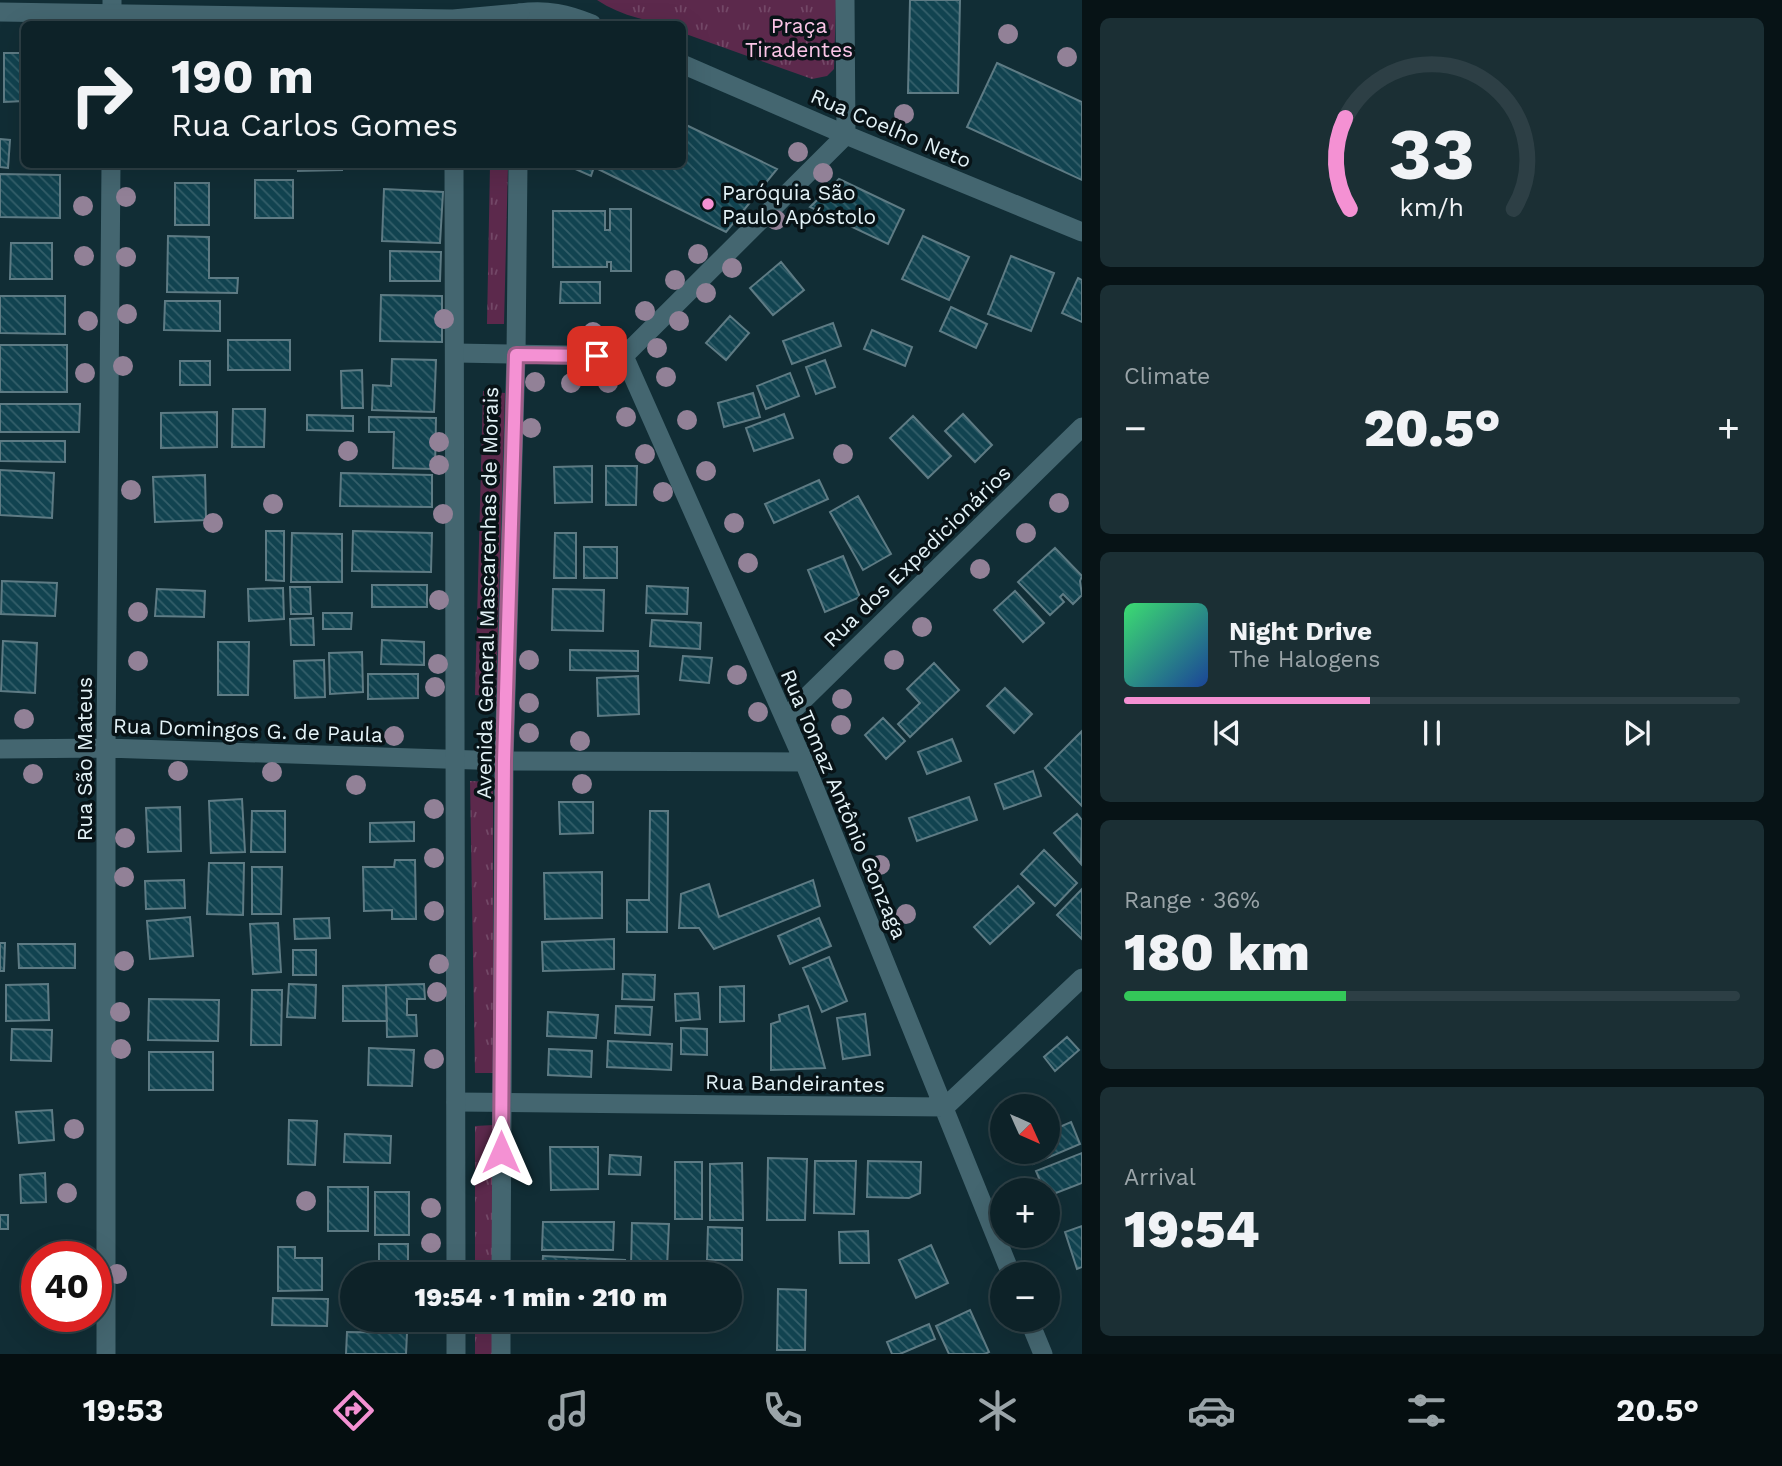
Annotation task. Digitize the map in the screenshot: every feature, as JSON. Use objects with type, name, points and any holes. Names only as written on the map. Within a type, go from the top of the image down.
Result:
[{"type":"street","points":[[456,353],[624,356],[845,135],[845,0]]},
{"type":"street","points":[[0,12],[453,15],[537,10],[559,13],[583,21]]},
{"type":"street","name":"Rua Coelho Neto","points":[[686,66],[845,135],[1082,232]]},
{"type":"street","name":"Rua São Mateus","points":[[106,1354],[106,748],[111,168]]},
{"type":"street","name":"Avenida General Mascarenhas de Morais","points":[[454,168],[456,1262]]},
{"type":"street","name":"Avenida General Mascarenhas de Morais","points":[[501,1262],[504,761],[516,355],[518,168]]},
{"type":"street","name":"Rua Tomaz Antônio Gonzaga","points":[[624,356],[804,762],[1006,1262]]},
{"type":"street","name":"Rua dos Expedicionários","points":[[785,718],[1082,427]]},
{"type":"street","name":"Rua Domingos G. de Paula","points":[[0,749],[106,748],[504,761]]},
{"type":"street","points":[[504,761],[804,762]]},
{"type":"street","points":[[945,1107],[1082,978]]},
{"type":"street","name":"Rua Bandeirantes","points":[[456,1102],[945,1107]]},
{"type":"street","points":[[456,1332],[456,1354]]},
{"type":"street","points":[[501,1332],[501,1354]]},
{"type":"street","points":[[1034,1332],[1043,1354]]},
{"type":"green space","name":"Praça Tiradentes","points":[[597,0],[836,0],[834,69],[827,76],[812,79],[686,34],[686,21],[654,21],[616,10]]},
{"type":"green space","points":[[490,168],[508,168],[504,324],[487,324]]},
{"type":"green space","points":[[483,391],[505,393],[496,697],[475,695]]},
{"type":"green space","points":[[470,781],[493,782],[493,1073],[475,1073]]},
{"type":"green space","points":[[494,1125],[493,1262],[475,1262],[475,1126]]},
{"type":"green space","points":[[475,1332],[493,1332],[493,1354],[475,1354]]},
{"type":"building","points":[[910,0],[960,0],[958,93],[908,93]]},
{"type":"building","points":[[4,53],[21,53],[21,101],[4,102]]},
{"type":"building","points":[[997,63],[1082,102],[1082,180],[967,127]]},
{"type":"building","name":"Paróquia São Paulo Apóstolo","points":[[686,125],[777,169],[726,232],[596,168],[686,168]]},
{"type":"building","points":[[0,139],[10,140],[8,168],[0,167]]},
{"type":"building","points":[[298,168],[342,168],[342,170],[298,171]]},
{"type":"building","name":"Paróquia São Paulo Apóstolo","points":[[573,168],[594,168],[591,176]]},
{"type":"building","points":[[0,174],[60,175],[60,218],[0,217]]},
{"type":"building","points":[[839,179],[904,210],[888,244],[810,207]]},
{"type":"building","points":[[255,180],[293,180],[293,218],[255,218]]},
{"type":"building","points":[[175,183],[209,183],[209,225],[175,225]]},
{"type":"building","points":[[384,189],[443,192],[440,243],[382,241]]},
{"type":"building","points":[[610,209],[631,209],[631,271],[611,271],[611,262],[607,262],[607,267],[553,267],[553,211],[605,211],[605,230],[610,230]]},
{"type":"building","points":[[168,236],[209,237],[209,278],[238,278],[237,293],[167,292]]},
{"type":"building","points":[[923,236],[969,257],[949,300],[902,279]]},
{"type":"building","points":[[11,243],[52,243],[52,279],[10,279]]},
{"type":"building","points":[[390,251],[441,252],[440,281],[390,281]]},
{"type":"building","points":[[1011,256],[1054,273],[1031,331],[988,314]]},
{"type":"building","points":[[781,262],[804,290],[773,315],[750,288]]},
{"type":"building","points":[[1078,278],[1082,280],[1082,322],[1062,313]]},
{"type":"building","points":[[561,282],[600,282],[600,303],[560,303]]},
{"type":"building","points":[[381,295],[442,296],[442,342],[380,341]]},
{"type":"building","points":[[0,296],[65,296],[65,334],[0,333]]},
{"type":"building","points":[[165,301],[220,301],[220,331],[164,330]]},
{"type":"building","points":[[951,307],[987,324],[976,348],[940,331]]},
{"type":"building","points":[[730,316],[749,333],[726,360],[706,343]]},
{"type":"building","points":[[833,323],[841,346],[792,364],[783,341]]},
{"type":"building","points":[[872,330],[912,347],[905,366],[864,349]]},
{"type":"building","points":[[228,340],[290,340],[290,370],[228,370]]},
{"type":"building","points":[[0,345],[67,345],[67,392],[0,392]]},
{"type":"building","points":[[392,359],[436,360],[434,412],[372,410],[373,385],[391,386]]},
{"type":"building","points":[[825,360],[835,387],[816,394],[806,367]]},
{"type":"building","points":[[180,361],[210,361],[210,385],[180,385]]},
{"type":"building","points":[[362,370],[363,408],[342,408],[341,371]]},
{"type":"building","points":[[790,373],[799,396],[766,409],[757,386]]},
{"type":"building","points":[[753,393],[760,417],[724,427],[718,403]]},
{"type":"building","points":[[0,404],[80,404],[79,432],[0,432]]},
{"type":"building","points":[[233,409],[265,409],[264,447],[232,447]]},
{"type":"building","points":[[217,412],[217,447],[161,448],[161,413]]},
{"type":"building","points":[[784,414],[793,438],[754,451],[746,428]]},
{"type":"building","points":[[963,414],[992,445],[975,462],[945,431]]},
{"type":"building","points":[[307,415],[353,416],[353,431],[307,430]]},
{"type":"building","points":[[913,416],[951,456],[928,478],[890,438]]},
{"type":"building","points":[[369,417],[436,418],[435,469],[393,468],[394,432],[369,432]]},
{"type":"building","points":[[0,441],[65,441],[65,462],[0,461]]},
{"type":"building","points":[[592,466],[592,502],[555,503],[554,467]]},
{"type":"building","points":[[606,466],[637,466],[636,505],[606,505]]},
{"type":"building","points":[[0,470],[54,473],[52,518],[0,515]]},
{"type":"building","points":[[341,473],[432,475],[432,507],[340,506]]},
{"type":"building","points":[[205,475],[206,520],[155,522],[153,477]]},
{"type":"building","points":[[819,480],[828,499],[774,523],[765,504]]},
{"type":"building","points":[[858,496],[891,554],[863,570],[830,512]]},
{"type":"building","points":[[266,531],[284,531],[284,581],[266,580]]},
{"type":"building","points":[[353,531],[432,533],[431,572],[352,571]]},
{"type":"building","points":[[292,533],[342,534],[342,582],[291,582]]},
{"type":"building","points":[[555,533],[576,533],[576,578],[554,578]]},
{"type":"building","points":[[584,547],[617,547],[617,578],[584,578]]},
{"type":"building","points":[[1055,548],[1082,576],[1082,595],[1073,604],[1063,594],[1060,597],[1064,602],[1050,615],[1018,582]]},
{"type":"building","points":[[843,556],[860,597],[825,612],[808,570]]},
{"type":"building","points":[[2,581],[57,583],[55,616],[1,614]]},
{"type":"building","points":[[372,585],[427,585],[427,607],[372,607]]},
{"type":"building","points":[[647,586],[688,588],[687,614],[646,613]]},
{"type":"building","points":[[290,587],[310,587],[311,614],[291,614]]},
{"type":"building","points":[[283,588],[284,619],[249,621],[248,589]]},
{"type":"building","points":[[157,589],[205,591],[204,617],[155,616]]},
{"type":"building","points":[[553,589],[604,590],[603,631],[552,630]]},
{"type":"building","points":[[1015,591],[1044,623],[1023,642],[994,610]]},
{"type":"building","points":[[323,613],[352,613],[351,629],[323,629]]},
{"type":"building","points":[[313,618],[314,645],[291,645],[290,619]]},
{"type":"building","points":[[652,620],[701,623],[700,649],[650,646]]},
{"type":"building","points":[[382,640],[424,642],[424,665],[381,664]]},
{"type":"building","points":[[3,641],[37,643],[35,693],[1,691]]},
{"type":"building","points":[[218,642],[249,642],[248,695],[218,695]]},
{"type":"building","points":[[570,650],[638,651],[638,671],[570,670]]},
{"type":"building","points":[[362,652],[363,692],[330,694],[329,653]]},
{"type":"building","points":[[683,656],[712,658],[709,683],[680,680]]},
{"type":"building","points":[[324,660],[325,697],[295,698],[294,661]]},
{"type":"building","points":[[934,663],[959,690],[910,737],[898,724],[920,703],[907,689]]},
{"type":"building","points":[[368,674],[418,674],[418,698],[368,699]]},
{"type":"building","points":[[638,676],[639,714],[598,716],[597,678]]},
{"type":"building","points":[[1005,688],[1032,714],[1014,733],[987,706]]},
{"type":"building","points":[[883,718],[905,741],[886,759],[865,735]]},
{"type":"building","points":[[1082,731],[1082,806],[1045,768]]},
{"type":"building","points":[[952,739],[961,761],[927,774],[918,752]]},
{"type":"building","points":[[1033,771],[1041,796],[1004,809],[995,784]]},
{"type":"building","points":[[969,797],[977,820],[917,841],[909,818]]},
{"type":"building","points":[[242,799],[245,852],[211,853],[209,801]]},
{"type":"building","points":[[559,802],[593,802],[593,833],[560,834]]},
{"type":"building","points":[[180,807],[181,851],[148,852],[146,808]]},
{"type":"building","points":[[252,811],[285,811],[285,852],[251,852]]},
{"type":"building","points":[[650,811],[668,811],[667,932],[627,932],[627,900],[649,900]]},
{"type":"building","points":[[1077,814],[1082,820],[1081,864],[1054,833]]},
{"type":"building","points":[[414,822],[414,841],[370,842],[370,823]]},
{"type":"building","points":[[1044,850],[1077,883],[1055,906],[1021,874]]},
{"type":"building","points":[[395,860],[415,860],[416,919],[392,919],[392,910],[364,911],[363,867],[394,867]]},
{"type":"building","points":[[209,863],[244,863],[243,915],[207,914]]},
{"type":"building","points":[[252,867],[282,867],[281,914],[252,914]]},
{"type":"building","points":[[602,872],[602,918],[545,919],[544,873]]},
{"type":"building","points":[[184,880],[185,908],[146,909],[145,881]]},
{"type":"building","points":[[813,880],[820,906],[714,949],[699,928],[679,928],[681,894],[709,884],[719,917]]},
{"type":"building","points":[[1018,886],[1034,903],[990,944],[974,927]]},
{"type":"building","points":[[1082,889],[1082,939],[1057,915]]},
{"type":"building","points":[[190,917],[193,956],[150,959],[147,921]]},
{"type":"building","points":[[329,918],[330,938],[295,939],[294,919]]},
{"type":"building","points":[[819,918],[831,946],[790,964],[778,936]]},
{"type":"building","points":[[278,923],[281,972],[253,974],[250,924]]},
{"type":"building","points":[[614,939],[614,969],[543,971],[542,942]]},
{"type":"building","points":[[0,943],[5,943],[4,971],[0,971]]},
{"type":"building","points":[[18,944],[75,944],[75,968],[19,968]]},
{"type":"building","points":[[293,950],[316,950],[316,975],[293,975]]},
{"type":"building","points":[[829,957],[847,1001],[822,1012],[803,968]]},
{"type":"building","points":[[623,974],[655,975],[654,1000],[622,999]]},
{"type":"building","points":[[48,984],[49,1020],[6,1021],[6,985]]},
{"type":"building","points":[[289,984],[316,985],[315,1018],[287,1017]]},
{"type":"building","points":[[424,984],[425,999],[407,999],[407,1015],[416,1015],[417,1036],[387,1037],[386,985]]},
{"type":"building","points":[[386,985],[387,1021],[343,1021],[343,986]]},
{"type":"building","points":[[744,986],[744,1021],[720,1022],[720,987]]},
{"type":"building","points":[[252,990],[282,990],[281,1045],[251,1045]]},
{"type":"building","points":[[698,993],[700,1019],[676,1021],[675,994]]},
{"type":"building","points":[[149,999],[219,1000],[218,1041],[148,1040]]},
{"type":"building","points":[[616,1006],[652,1007],[650,1035],[615,1033]]},
{"type":"building","points":[[808,1006],[825,1068],[771,1070],[771,1024],[780,1021],[779,1015]]},
{"type":"building","points":[[548,1012],[598,1015],[596,1038],[547,1036]]},
{"type":"building","points":[[865,1014],[870,1055],[843,1059],[837,1018]]},
{"type":"building","points":[[681,1028],[707,1029],[707,1055],[681,1054]]},
{"type":"building","points":[[12,1029],[52,1030],[51,1061],[11,1060]]},
{"type":"building","points":[[1067,1037],[1079,1050],[1055,1071],[1044,1057]]},
{"type":"building","points":[[608,1041],[672,1044],[671,1070],[607,1067]]},
{"type":"building","points":[[369,1048],[414,1050],[412,1086],[368,1085]]},
{"type":"building","points":[[549,1049],[592,1051],[591,1077],[548,1075]]},
{"type":"building","points":[[149,1052],[213,1052],[213,1090],[149,1090]]},
{"type":"building","points":[[52,1110],[54,1140],[19,1143],[16,1112]]},
{"type":"building","points":[[289,1120],[317,1121],[315,1165],[288,1164]]},
{"type":"building","points":[[1071,1122],[1080,1144],[1060,1153],[1060,1127]]},
{"type":"building","points":[[345,1134],[391,1136],[390,1163],[344,1162]]},
{"type":"building","points":[[550,1147],[598,1147],[598,1189],[551,1190]]},
{"type":"building","points":[[1082,1153],[1082,1183],[1060,1191],[1060,1178],[1039,1178],[1036,1171],[1060,1164],[1060,1162]]},
{"type":"building","points":[[610,1155],[641,1157],[640,1175],[609,1174]]},
{"type":"building","points":[[768,1158],[807,1159],[805,1220],[767,1220]]},
{"type":"building","points":[[815,1161],[856,1161],[854,1214],[814,1213]]},
{"type":"building","points":[[868,1161],[921,1162],[920,1193],[909,1198],[867,1197]]},
{"type":"building","points":[[675,1162],[702,1162],[702,1219],[675,1219]]},
{"type":"building","points":[[742,1163],[743,1220],[710,1220],[710,1164]]},
{"type":"building","points":[[45,1173],[46,1202],[21,1203],[20,1175]]},
{"type":"building","points":[[328,1187],[368,1187],[368,1231],[328,1231]]},
{"type":"building","points":[[375,1192],[409,1192],[409,1235],[375,1235]]},
{"type":"building","points":[[0,1215],[8,1215],[8,1229],[0,1229]]},
{"type":"building","points":[[543,1222],[614,1222],[613,1250],[542,1250]]},
{"type":"building","points":[[632,1223],[669,1224],[667,1262],[631,1262]]},
{"type":"building","points":[[1082,1226],[1082,1267],[1077,1269],[1065,1232]]},
{"type":"building","points":[[708,1227],[742,1228],[742,1260],[707,1260]]},
{"type":"building","points":[[868,1231],[869,1263],[840,1263],[839,1232]]},
{"type":"building","points":[[379,1244],[408,1244],[408,1262],[379,1262]]},
{"type":"building","points":[[931,1245],[948,1283],[916,1298],[899,1260]]},
{"type":"building","points":[[278,1247],[295,1247],[295,1258],[322,1258],[322,1290],[278,1291]]},
{"type":"building","points":[[543,1256],[625,1260],[625,1262],[543,1262]]},
{"type":"building","points":[[778,1289],[806,1290],[805,1350],[777,1350]]},
{"type":"building","points":[[273,1298],[328,1299],[327,1326],[272,1325]]},
{"type":"building","points":[[970,1310],[989,1352],[949,1354],[936,1326]]},
{"type":"building","points":[[929,1324],[935,1339],[900,1354],[892,1354],[887,1342]]},
{"type":"building","points":[[347,1332],[407,1333],[406,1354],[346,1354]]},
{"type":"place","name":"Paróquia São Paulo Apóstolo","points":[[708,204]]},
{"type":"route","points":[[501,1152],[504,761],[516,355],[597,356]]}]
